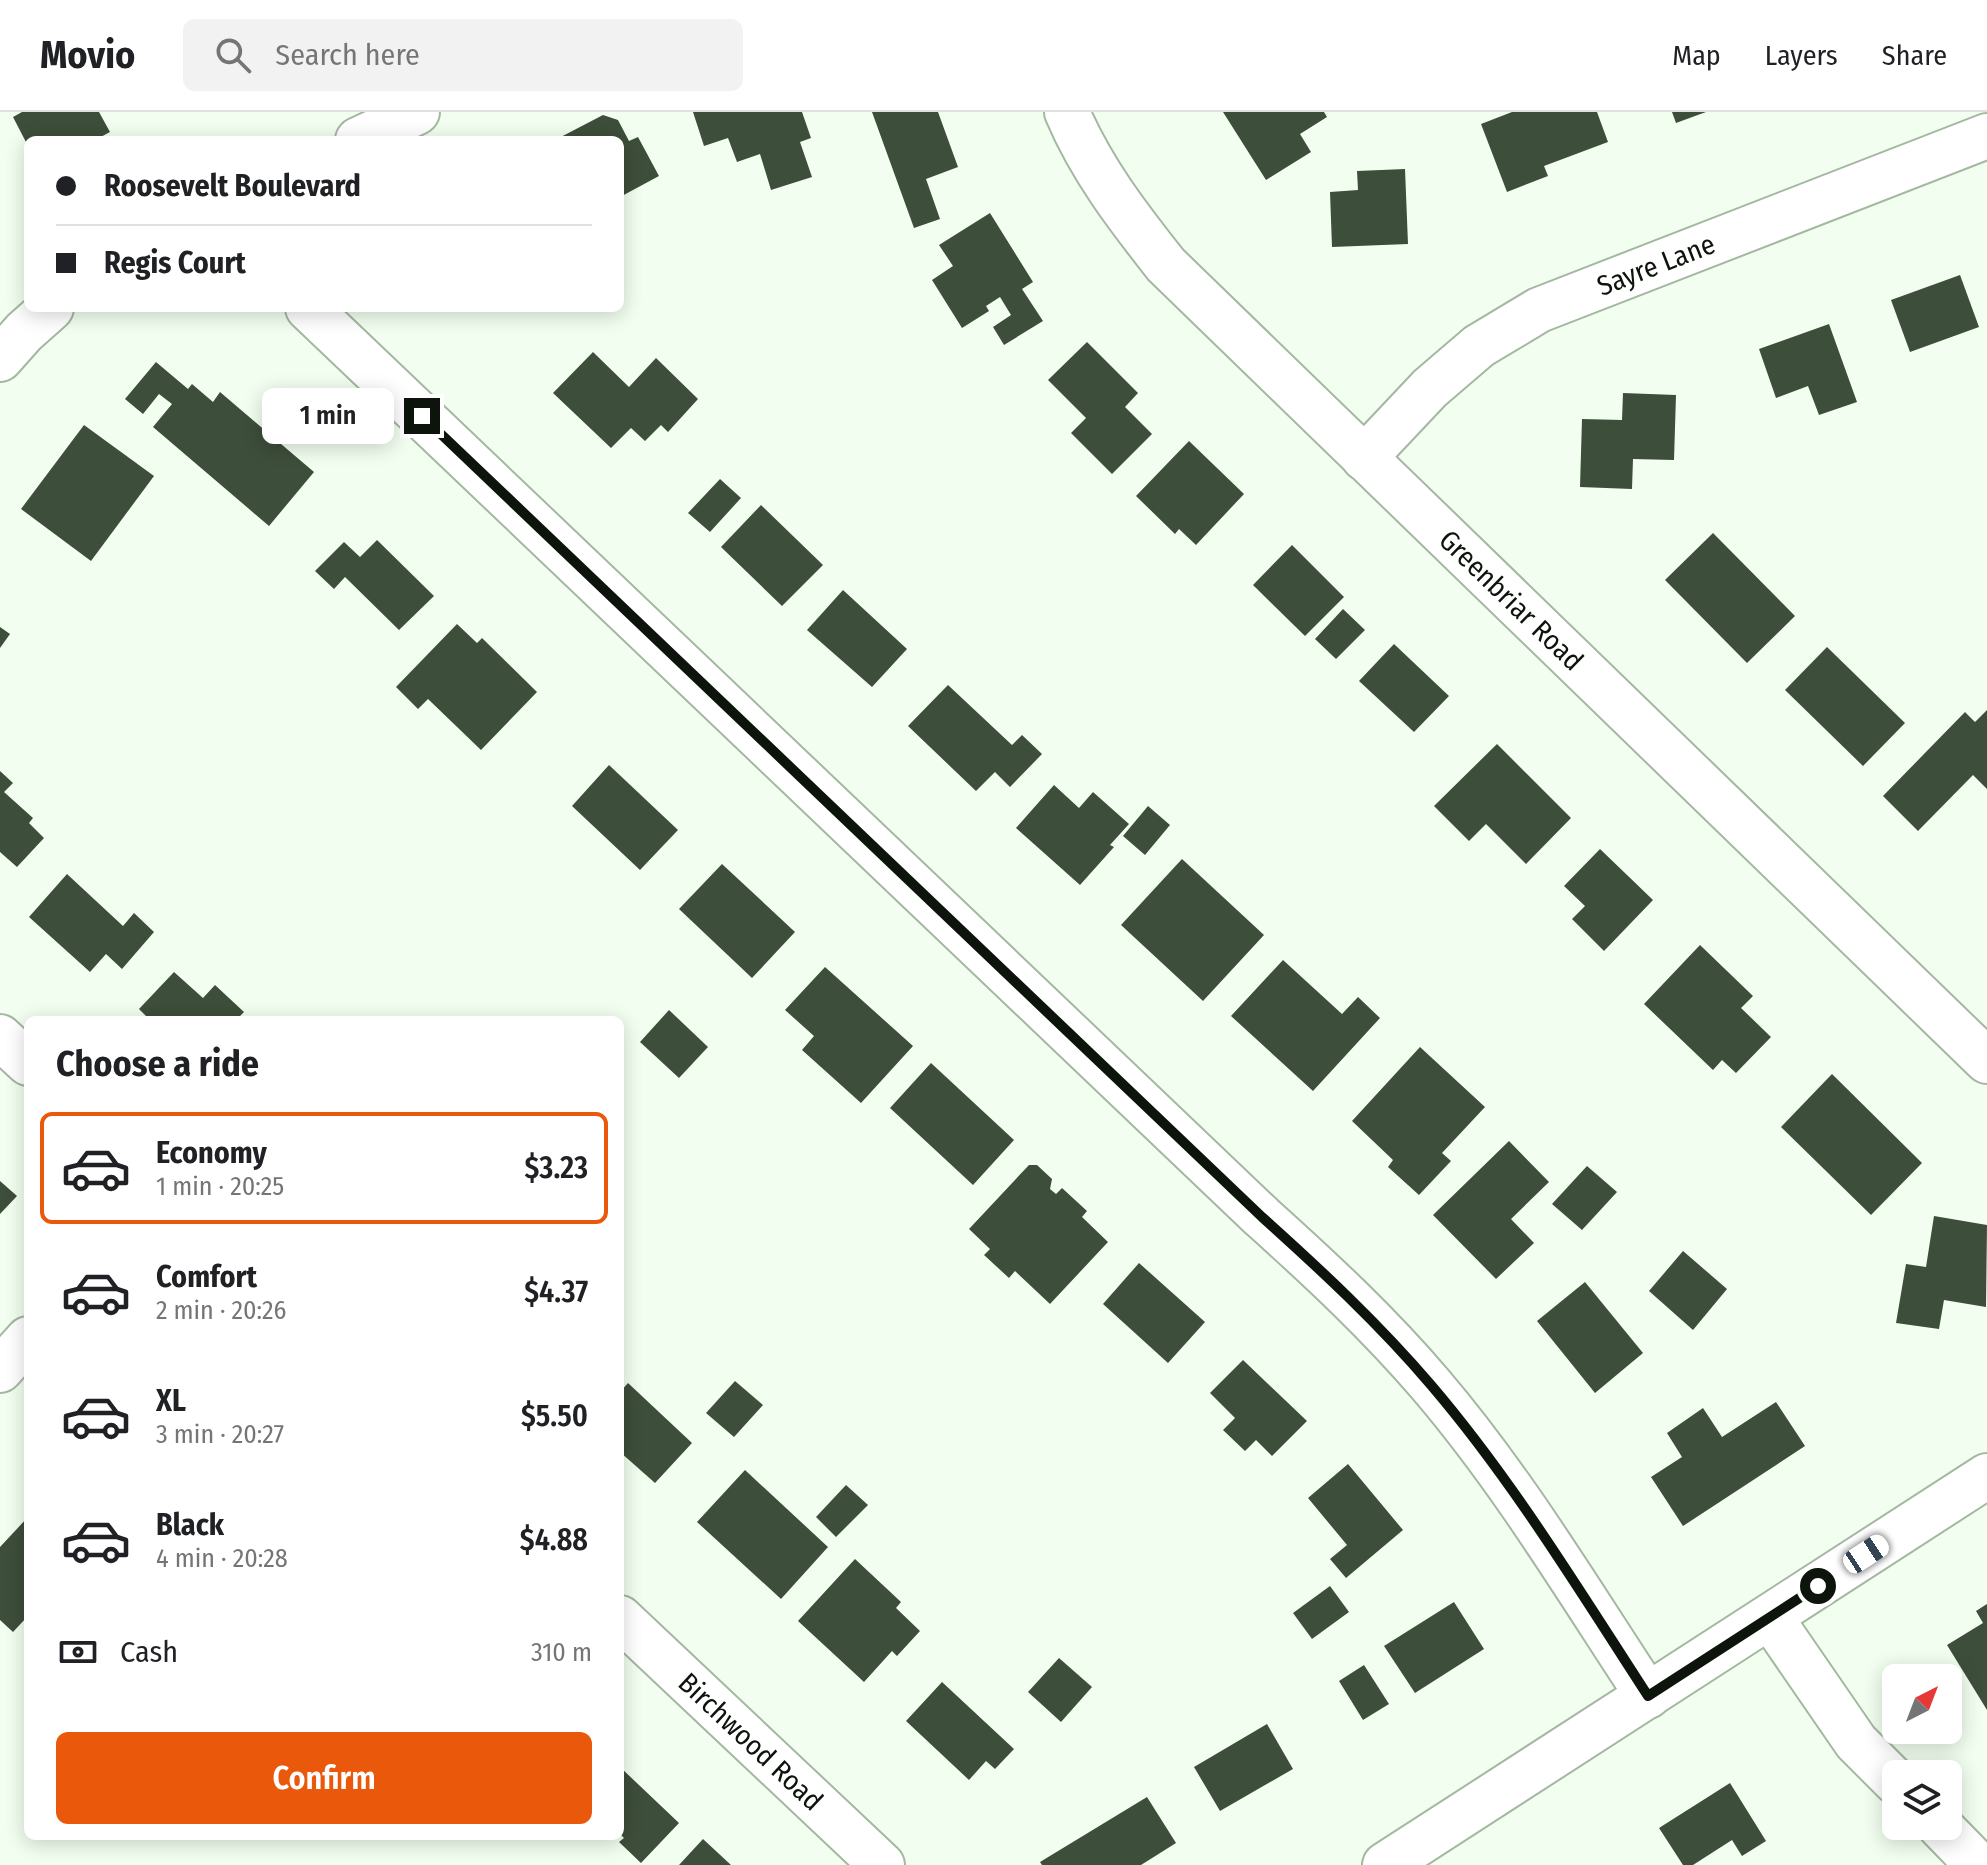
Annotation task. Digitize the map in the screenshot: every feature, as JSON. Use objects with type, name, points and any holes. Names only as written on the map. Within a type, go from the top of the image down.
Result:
[{"type":"street","points":[[366,136],[417,112]]},
{"type":"street","name":"Greenbriar Road","points":[[1067,112],[1076,134],[1120,207],[1166,265],[1987,1061]]},
{"type":"street","name":"Sayre Lane","points":[[1364,458],[1430,388],[1479,346],[1539,310],[1987,136]]},
{"type":"street","points":[[0,359],[46,312]]},
{"type":"street","points":[[312,312],[1347,1295],[1431,1385],[1507,1482],[1648,1696]]},
{"type":"street","points":[[0,1037],[24,1059]]},
{"type":"street","points":[[0,1370],[24,1343]]},
{"type":"street","points":[[1385,1865],[1987,1476]]},
{"type":"street","points":[[1770,1617],[1856,1742],[1882,1768]]},
{"type":"street","name":"Birchwood Road","points":[[624,1622],[882,1865]]},
{"type":"street","points":[[1954,1840],[1978,1865]]},
{"type":"building","points":[[22,112],[99,112],[110,132],[102,136],[24,138],[13,117]]},
{"type":"building","points":[[693,112],[802,112],[811,138],[800,142],[812,177],[771,190],[760,154],[737,162],[728,138],[704,146]]},
{"type":"building","points":[[872,112],[938,112],[958,167],[926,179],[940,219],[914,228]]},
{"type":"building","points":[[1223,112],[1324,112],[1327,117],[1300,134],[1311,152],[1266,180]]},
{"type":"building","points":[[1512,112],[1597,112],[1608,142],[1544,166],[1548,176],[1507,192],[1481,124]]},
{"type":"building","points":[[1672,112],[1706,112],[1676,123]]},
{"type":"building","points":[[603,115],[618,120],[629,141],[638,137],[659,176],[624,195],[624,136],[563,136]]},
{"type":"building","points":[[1405,169],[1408,244],[1332,247],[1330,192],[1358,190],[1357,171]]},
{"type":"building","points":[[990,213],[1033,282],[1022,289],[1043,321],[1004,345],[993,327],[1011,315],[1000,297],[986,306],[989,311],[962,328],[932,280],[953,266],[939,245]]},
{"type":"building","points":[[1960,275],[1979,327],[1910,352],[1891,300]]},
{"type":"building","points":[[1829,324],[1857,402],[1819,415],[1808,386],[1776,398],[1759,349]]},
{"type":"building","points":[[1087,342],[1138,393],[1125,407],[1152,434],[1112,474],[1071,433],[1086,418],[1048,380]]},
{"type":"building","points":[[593,352],[629,387],[656,358],[698,399],[668,432],[661,425],[645,441],[631,428],[611,448],[553,393]]},
{"type":"building","points":[[156,362],[188,389],[192,384],[213,402],[220,392],[314,472],[269,526],[153,427],[172,404],[159,394],[143,414],[125,399]]},
{"type":"building","points":[[1623,393],[1676,395],[1674,460],[1633,459],[1632,489],[1580,487],[1582,419],[1622,420]]},
{"type":"building","points":[[84,425],[154,476],[91,561],[21,509]]},
{"type":"building","points":[[1189,441],[1244,494],[1196,545],[1179,529],[1175,534],[1136,496]]},
{"type":"building","points":[[720,479],[741,498],[710,532],[688,513]]},
{"type":"building","points":[[761,505],[823,565],[782,606],[721,547]]},
{"type":"building","points":[[1713,533],[1795,616],[1747,663],[1665,580]]},
{"type":"building","points":[[377,540],[434,596],[399,630],[345,577],[334,589],[315,571],[344,542],[360,557]]},
{"type":"building","points":[[1292,545],[1344,597],[1305,636],[1253,585]]},
{"type":"building","points":[[843,590],[907,649],[872,687],[807,630]]},
{"type":"building","points":[[1343,609],[1365,630],[1336,659],[1315,639]]},
{"type":"building","points":[[457,624],[477,643],[482,638],[537,692],[481,750],[428,699],[418,709],[396,687]]},
{"type":"building","points":[[0,627],[10,634],[0,648]]},
{"type":"building","points":[[1394,644],[1449,696],[1414,732],[1359,681]]},
{"type":"building","points":[[1827,647],[1905,723],[1863,766],[1785,690]]},
{"type":"building","points":[[948,685],[1012,745],[1022,735],[1042,754],[1010,787],[995,772],[976,791],[908,726]]},
{"type":"building","points":[[1987,710],[1987,789],[1973,775],[1918,831],[1883,796],[1965,712],[1975,722]]},
{"type":"building","points":[[1497,744],[1571,818],[1526,864],[1486,824],[1469,841],[1434,806]]},
{"type":"building","points":[[609,765],[678,830],[640,870],[572,806]]},
{"type":"building","points":[[0,771],[13,783],[4,792],[33,818],[29,823],[44,838],[17,867],[0,852]]},
{"type":"building","points":[[1054,785],[1079,808],[1093,792],[1129,824],[1110,845],[1114,847],[1080,885],[1016,828]]},
{"type":"building","points":[[1148,806],[1170,825],[1145,855],[1123,836]]},
{"type":"building","points":[[1600,849],[1653,900],[1604,951],[1572,919],[1585,906],[1564,886]]},
{"type":"building","points":[[1182,859],[1264,935],[1203,1001],[1121,925]]},
{"type":"building","points":[[722,864],[795,932],[752,978],[679,909]]},
{"type":"building","points":[[67,874],[123,926],[134,913],[154,932],[122,969],[106,954],[90,972],[29,917]]},
{"type":"building","points":[[1700,945],[1753,996],[1741,1008],[1771,1037],[1736,1073],[1722,1060],[1713,1070],[1644,1004]]},
{"type":"building","points":[[1283,960],[1342,1014],[1358,997],[1380,1018],[1313,1091],[1231,1016]]},
{"type":"building","points":[[825,967],[913,1046],[861,1103],[802,1050],[814,1036],[785,1010]]},
{"type":"building","points":[[174,972],[203,998],[215,985],[244,1012],[240,1016],[146,1016],[139,1009]]},
{"type":"building","points":[[669,1010],[708,1047],[679,1078],[640,1042]]},
{"type":"building","points":[[1420,1047],[1485,1107],[1442,1153],[1451,1161],[1419,1195],[1388,1167],[1393,1160],[1352,1121]]},
{"type":"building","points":[[931,1063],[1014,1140],[973,1185],[890,1108]]},
{"type":"building","points":[[1832,1074],[1922,1163],[1871,1215],[1781,1127]]},
{"type":"building","points":[[1509,1141],[1549,1182],[1511,1219],[1534,1243],[1496,1279],[1433,1215]]},
{"type":"building","points":[[1029,1165],[1037,1165],[1052,1179],[1050,1189],[1056,1194],[1062,1188],[1087,1211],[1082,1217],[1108,1242],[1050,1304],[1015,1271],[1009,1278],[984,1255],[990,1249],[969,1229]]},
{"type":"building","points":[[1587,1166],[1617,1192],[1582,1230],[1552,1204]]},
{"type":"building","points":[[0,1181],[17,1196],[0,1214]]},
{"type":"building","points":[[1934,1216],[1987,1225],[1986,1307],[1944,1300],[1939,1329],[1896,1323],[1906,1264],[1926,1267]]},
{"type":"building","points":[[1683,1251],[1727,1289],[1693,1330],[1649,1291]]},
{"type":"building","points":[[1139,1263],[1205,1322],[1168,1363],[1103,1304]]},
{"type":"building","points":[[1585,1282],[1643,1353],[1595,1393],[1537,1321]]},
{"type":"building","points":[[1243,1360],[1307,1421],[1272,1456],[1256,1440],[1245,1451],[1223,1430],[1235,1418],[1210,1393]]},
{"type":"building","points":[[735,1381],[763,1405],[734,1437],[706,1413]]},
{"type":"building","points":[[628,1383],[692,1443],[655,1483],[624,1456],[624,1388]]},
{"type":"building","points":[[1776,1402],[1805,1446],[1683,1526],[1651,1477],[1682,1457],[1667,1433],[1703,1408],[1722,1437]]},
{"type":"building","points":[[1348,1464],[1403,1530],[1346,1578],[1330,1559],[1347,1545],[1308,1498]]},
{"type":"building","points":[[745,1470],[828,1547],[781,1599],[697,1522]]},
{"type":"building","points":[[846,1485],[868,1505],[836,1537],[816,1517]]},
{"type":"building","points":[[24,1521],[24,1620],[13,1632],[0,1620],[0,1547]]},
{"type":"building","points":[[855,1559],[901,1602],[896,1608],[920,1631],[897,1656],[892,1651],[864,1682],[798,1621]]},
{"type":"building","points":[[1330,1586],[1349,1612],[1312,1639],[1293,1613]]},
{"type":"building","points":[[1454,1602],[1484,1649],[1415,1693],[1384,1646]]},
{"type":"building","points":[[1987,1604],[1987,1710],[1962,1669],[1962,1664],[1959,1664],[1947,1645],[1983,1623],[1976,1611]]},
{"type":"building","points":[[1059,1658],[1092,1687],[1061,1722],[1028,1692]]},
{"type":"building","points":[[1364,1665],[1389,1704],[1363,1720],[1339,1681]]},
{"type":"building","points":[[942,1682],[1014,1749],[995,1769],[986,1761],[969,1780],[906,1721]]},
{"type":"building","points":[[1267,1724],[1293,1769],[1220,1811],[1194,1767]]},
{"type":"building","points":[[624,1771],[679,1823],[641,1863],[619,1842],[624,1840]]},
{"type":"building","points":[[1730,1783],[1766,1841],[1742,1856],[1732,1840],[1693,1865],[1683,1865],[1659,1828]]},
{"type":"building","points":[[1147,1797],[1176,1843],[1141,1865],[1042,1865],[1040,1862]]},
{"type":"building","points":[[703,1839],[731,1865],[679,1865]]},
{"type":"route","points":[[422,416],[1347,1295],[1431,1385],[1507,1482],[1648,1696],[1818,1586]]}]
